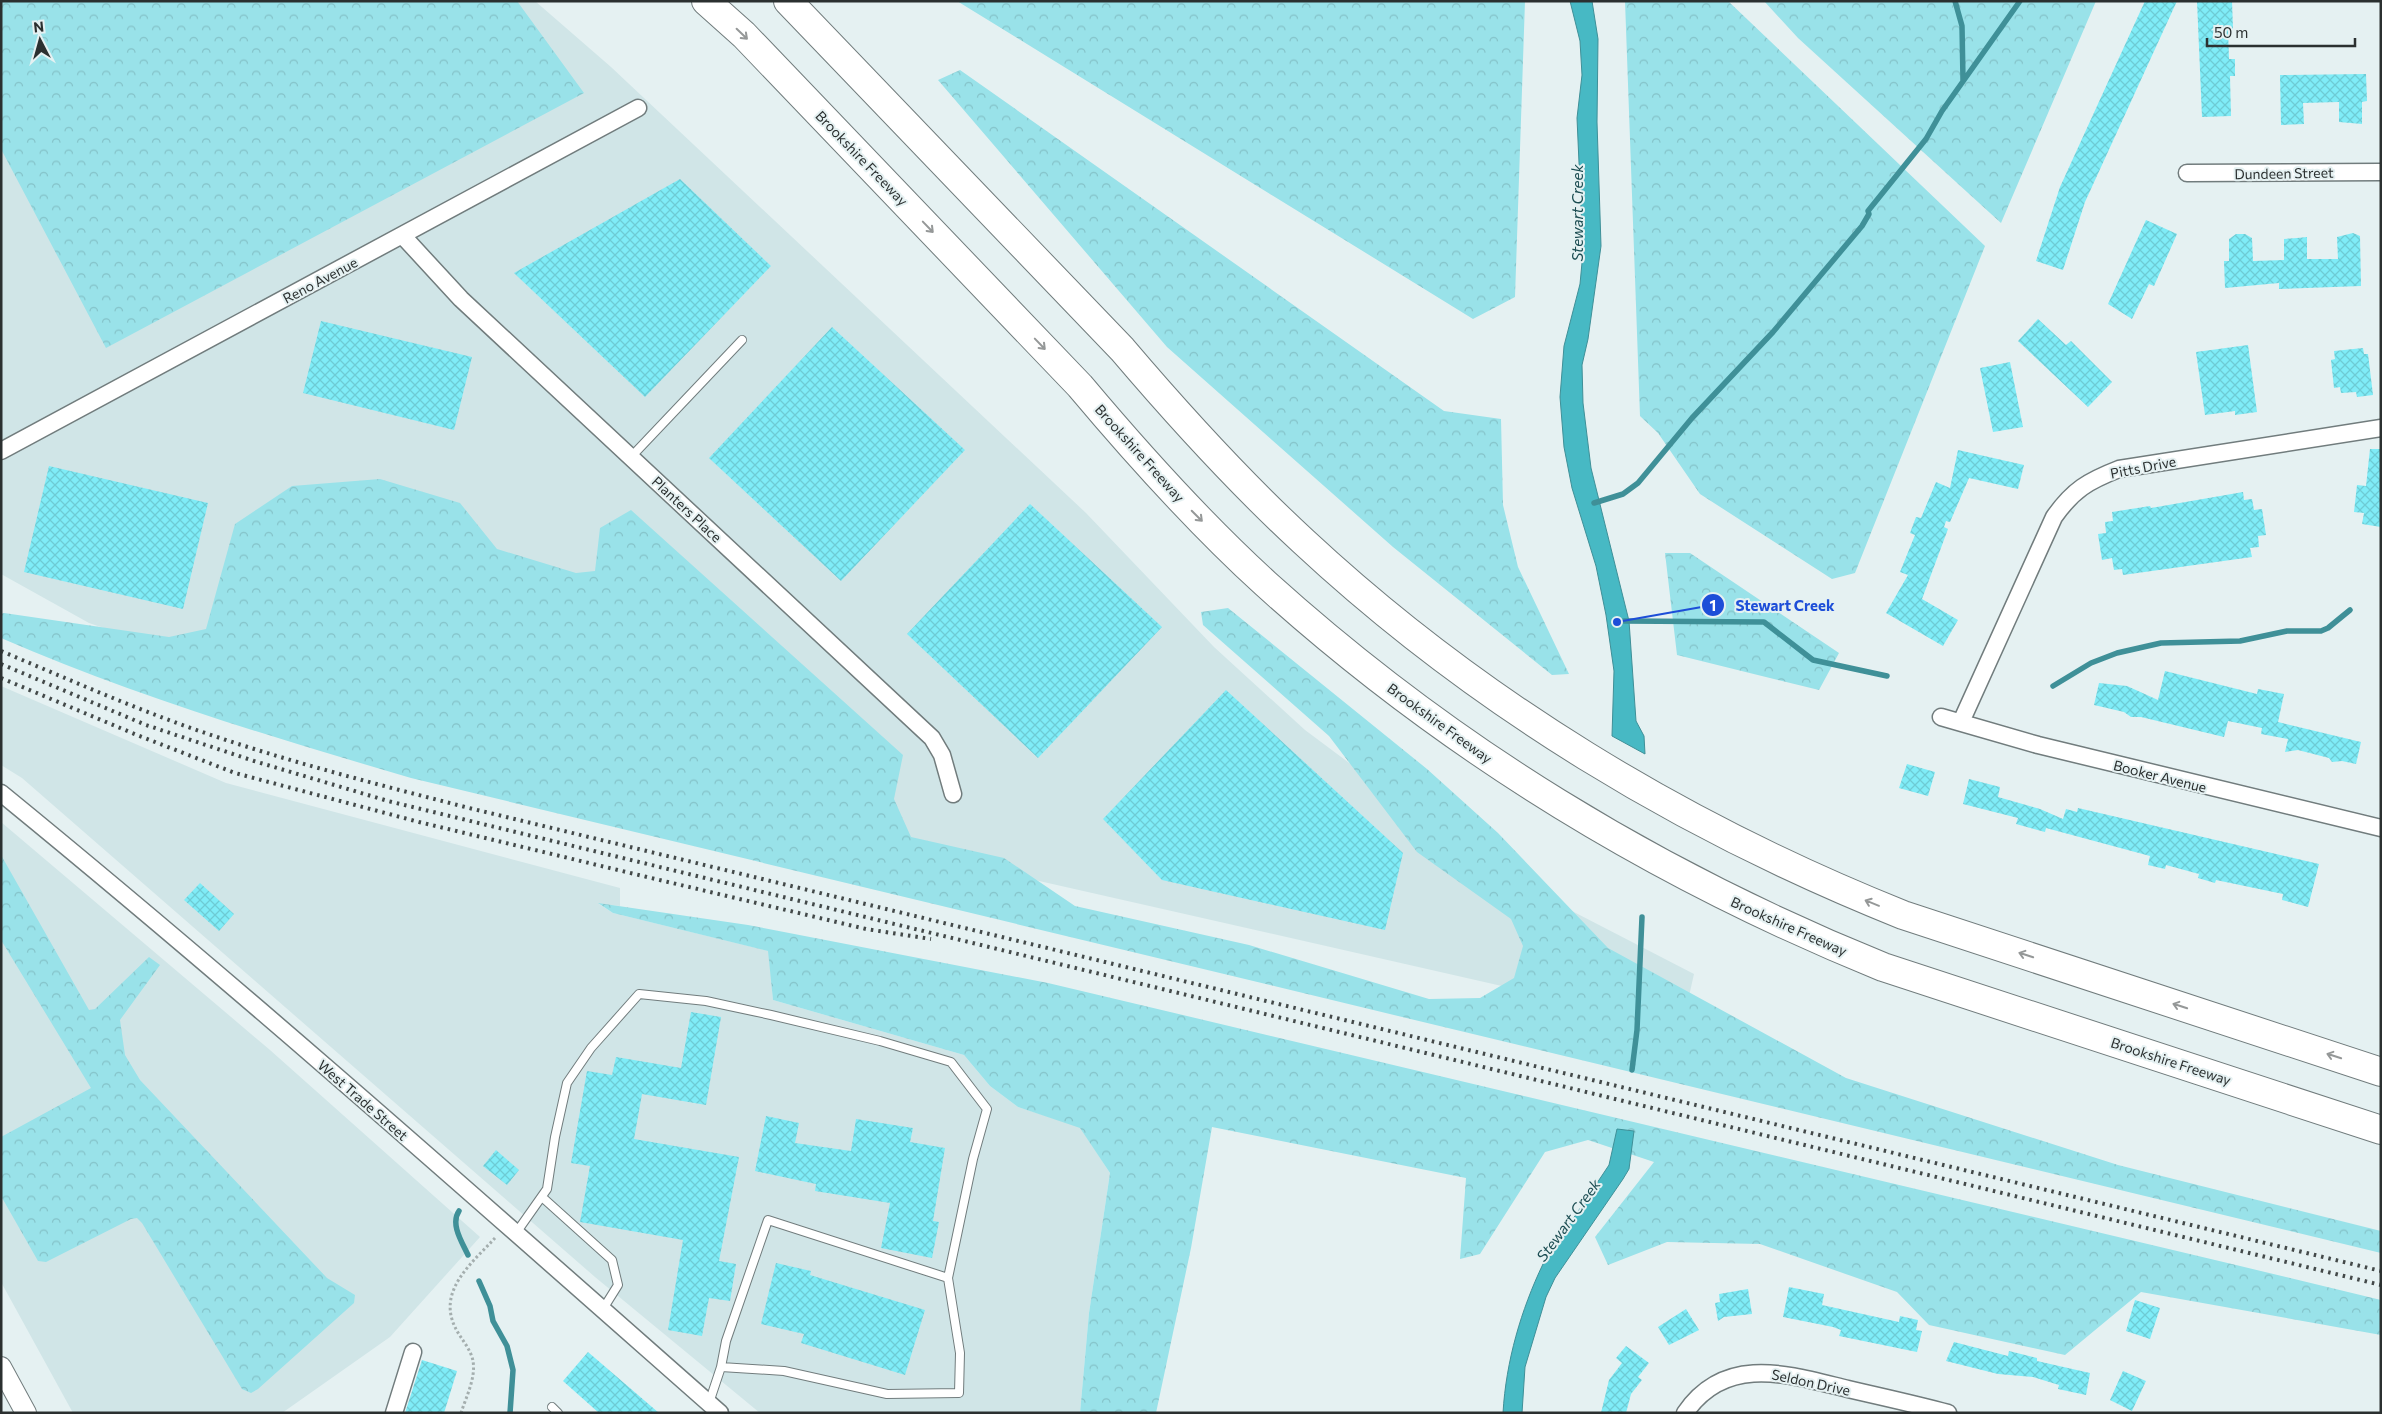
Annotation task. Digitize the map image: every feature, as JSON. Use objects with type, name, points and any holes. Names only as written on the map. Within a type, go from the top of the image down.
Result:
[{"type":"highway","name":"Brookshire Freeway","points":[[706,1],[750,42],[1080,386],[1123,437],[1193,512],[1266,583],[1342,650],[1393,690],[1506,771],[1592,825],[1681,875],[1773,920],[1883,967],[2381,1130]]},
{"type":"highway","points":[[788,1],[1122,349],[1232,473],[1289,528],[1378,607],[1456,668],[1537,725],[1621,778],[1707,826],[1856,896],[1903,915],[2381,1072]]},
{"type":"street","name":"Reno Avenue","points":[[1,451],[638,108]]},
{"type":"street","name":"Dundeen Street","points":[[2187,173],[2381,172]]},
{"type":"street","name":"Planters Place","points":[[402,235],[462,299],[932,738],[942,755],[953,794]]},
{"type":"street","name":"Pitts Drive","points":[[1961,722],[2054,517],[2066,500],[2084,485],[2119,470],[2381,428]]},
{"type":"street","name":"Booker Avenue","points":[[1941,717],[2210,788],[2381,828]]},
{"type":"street","name":"West Trade Street","points":[[1,793],[97,871],[512,1229],[711,1408]]},
{"type":"street","points":[[394,1413],[413,1352]]},
{"type":"street","points":[[1,1367],[26,1413]]},
{"type":"street","name":"Seldon Drive","points":[[1685,1413],[1706,1390],[1727,1378],[1768,1372],[1940,1412]]},
{"type":"lane","points":[[631,457],[742,340]]},
{"type":"lane","points":[[512,1229],[548,1189],[555,1137],[567,1083],[591,1048],[639,994],[706,1001],[880,1041],[951,1062],[987,1109],[973,1159],[948,1278],[960,1353],[959,1393],[887,1394],[784,1370],[721,1367]]},
{"type":"lane","points":[[542,1197],[612,1260],[618,1286],[603,1309]]},
{"type":"lane","points":[[711,1408],[726,1341],[768,1220],[948,1278]]},
{"type":"path","points":[[461,1413],[472,1379],[473,1362],[454,1325],[450,1313],[450,1294],[457,1280],[512,1229]]},
{"type":"shaded area","points":[[1,1],[535,1],[611,67],[1086,513],[1214,647],[1305,730],[1423,818],[1539,894],[1694,974],[1682,1027],[670,797],[190,657],[89,623],[1,574]]},
{"type":"shaded area","points":[[1570,1],[1592,1],[1598,39],[1597,122],[1601,246],[1588,339],[1582,365],[1583,403],[1591,468],[1629,621],[1636,721],[1644,736],[1645,754],[1612,736],[1614,671],[1606,615],[1596,566],[1572,488],[1564,447],[1560,397],[1564,346],[1580,284],[1583,252],[1577,118],[1582,75],[1580,41]]},
{"type":"shaded area","points":[[1,686],[226,783],[620,888],[620,906],[599,904],[613,913],[769,951],[773,1000],[964,1055],[990,1086],[1018,1107],[1080,1127],[1110,1173],[1089,1313],[1080,1413],[760,1413],[595,1277],[22,778],[1,765]]},
{"type":"shaded area","points":[[1,822],[270,1050],[480,1237],[390,1337],[282,1413],[73,1413],[1,1282]]},
{"type":"shaded area","points":[[1617,1129],[1634,1131],[1629,1169],[1555,1278],[1546,1297],[1525,1367],[1522,1413],[1503,1413],[1511,1355],[1521,1318],[1535,1281],[1543,1264],[1609,1165]]},
{"type":"green space","points":[[1,1],[517,1],[584,93],[106,348],[1,149]]},
{"type":"green space","points":[[957,1],[1525,1],[1515,297],[1473,319]]},
{"type":"green space","points":[[1625,1],[1728,1],[1985,246],[1855,573],[1832,579],[1700,494],[1658,433],[1640,416]]},
{"type":"green space","points":[[1764,1],[2096,1],[2001,223],[1798,38]]},
{"type":"green space","points":[[960,70],[1444,411],[1501,419],[1503,505],[1518,567],[1569,674],[1552,675],[1393,547],[1167,347],[938,80]]},
{"type":"green space","points":[[380,479],[460,503],[497,549],[576,573],[595,571],[600,528],[631,510],[903,755],[894,799],[911,837],[1004,858],[1075,906],[1249,945],[1429,999],[1480,998],[1514,978],[1523,946],[1511,919],[1417,852],[1329,736],[1203,625],[1201,612],[1228,608],[1427,769],[1498,833],[1608,948],[1846,1078],[2118,1165],[2381,1231],[2381,1253],[411,778],[255,731],[153,697],[102,679],[1,638],[1,614],[4,613],[169,637],[206,629],[235,524],[292,486]]},
{"type":"green space","points":[[1665,553],[1690,553],[1839,653],[1819,690],[1677,655]]},
{"type":"green space","points":[[1,855],[89,1010],[95,1009],[149,957],[160,965],[120,1020],[125,1055],[140,1080],[327,1278],[355,1295],[354,1303],[258,1389],[251,1393],[242,1389],[142,1223],[137,1218],[131,1219],[46,1262],[38,1261],[1,1196],[1,1137],[91,1088],[1,940]]},
{"type":"green space","points":[[598,903],[748,925],[1048,983],[2381,1300],[2381,1335],[2141,1292],[2065,1355],[1929,1325],[1897,1292],[1760,1244],[1667,1242],[1608,1265],[1595,1237],[1654,1162],[1588,1140],[1545,1152],[1480,1254],[1460,1259],[1466,1178],[1212,1127],[1191,1248],[1156,1413],[1080,1413],[1089,1313],[1110,1173],[1080,1128],[1018,1107],[990,1086],[964,1055],[773,1000],[768,951],[613,913]]},
{"type":"building","points":[[2145,1],[2177,1],[2085,202],[2063,270],[2036,261],[2060,187]]},
{"type":"building","points":[[2197,1],[2232,1],[2233,29],[2228,29],[2229,59],[2235,59],[2235,76],[2230,76],[2231,116],[2202,117]]},
{"type":"building","points":[[2366,74],[2367,101],[2362,102],[2362,124],[2339,122],[2339,102],[2303,103],[2304,124],[2281,125],[2280,75]]},
{"type":"building","points":[[680,179],[771,266],[645,397],[514,273]]},
{"type":"building","points":[[2146,220],[2177,234],[2154,286],[2149,284],[2132,319],[2108,304]]},
{"type":"building","points":[[2353,233],[2360,236],[2361,286],[2279,289],[2279,283],[2225,288],[2224,261],[2229,261],[2229,239],[2236,234],[2245,234],[2252,238],[2253,261],[2284,260],[2284,239],[2307,237],[2307,259],[2338,259],[2337,237]]},
{"type":"building","points":[[2038,319],[2066,345],[2071,341],[2112,382],[2088,407],[2018,341]]},
{"type":"building","points":[[321,321],[472,357],[454,430],[303,393]]},
{"type":"building","points":[[832,327],[965,450],[841,581],[709,458]]},
{"type":"building","points":[[2248,345],[2257,412],[2235,415],[2235,411],[2205,415],[2196,352]]},
{"type":"building","points":[[2363,348],[2364,354],[2368,354],[2373,395],[2357,397],[2356,392],[2341,393],[2340,387],[2334,388],[2331,360],[2335,359],[2334,351]]},
{"type":"building","points":[[2010,362],[2023,427],[1993,432],[1980,368]]},
{"type":"building","points":[[2370,449],[2381,449],[2381,527],[2362,524],[2364,513],[2354,512],[2357,485],[2366,486]]},
{"type":"building","points":[[1958,450],[2024,465],[2018,489],[1969,478],[1950,522],[1946,521],[1944,527],[1948,529],[1922,599],[1958,620],[1943,646],[1886,613],[1908,575],[1900,572],[1915,535],[1910,533],[1916,517],[1921,518],[1936,482],[1950,488]]},
{"type":"building","points":[[49,466],[208,503],[183,609],[24,572]]},
{"type":"building","points":[[2243,492],[2244,500],[2252,499],[2254,510],[2262,509],[2266,535],[2258,536],[2259,547],[2250,548],[2252,557],[2123,575],[2122,569],[2114,570],[2112,558],[2102,560],[2098,534],[2106,533],[2105,522],[2113,521],[2112,512],[2150,506],[2151,508]]},
{"type":"building","points":[[1030,504],[1162,627],[1038,758],[907,634]]},
{"type":"building","points":[[2165,671],[2257,694],[2258,689],[2284,694],[2278,722],[2361,742],[2356,764],[2342,761],[2332,762],[2329,758],[2298,750],[2285,752],[2288,739],[2261,734],[2262,728],[2228,721],[2224,737],[2141,717],[2131,717],[2124,712],[2094,705],[2099,683],[2127,686],[2158,700]]},
{"type":"building","points":[[1226,690],[1403,853],[1385,930],[1162,880],[1103,819]]},
{"type":"building","points":[[1907,764],[1935,772],[1928,796],[1899,788]]},
{"type":"building","points":[[1969,779],[2000,787],[1998,797],[2040,809],[2063,819],[2066,809],[2077,812],[2078,808],[2319,864],[2308,907],[2282,900],[2283,894],[2216,880],[2215,883],[2198,878],[2199,874],[2166,865],[2165,869],[2148,865],[2150,856],[2046,828],[2045,832],[2016,824],[2018,818],[1963,804]]},
{"type":"building","points":[[200,883],[234,914],[219,931],[184,900]]},
{"type":"building","points":[[691,1012],[721,1017],[706,1105],[642,1094],[634,1139],[739,1157],[719,1261],[736,1264],[730,1301],[709,1298],[702,1336],[668,1330],[683,1240],[580,1222],[590,1166],[571,1163],[587,1071],[612,1075],[616,1057],[681,1068]]},
{"type":"building","points":[[766,1116],[799,1123],[795,1143],[851,1151],[856,1119],[913,1128],[910,1142],[945,1148],[933,1221],[939,1222],[932,1258],[881,1248],[890,1203],[815,1191],[816,1184],[755,1171]]},
{"type":"building","points":[[496,1150],[519,1170],[507,1185],[483,1166]]},
{"type":"building","points":[[776,1263],[811,1271],[810,1275],[925,1310],[905,1375],[801,1343],[804,1334],[761,1324]]},
{"type":"building","points":[[1789,1287],[1824,1294],[1822,1305],[1899,1322],[1900,1316],[1918,1320],[1916,1330],[1922,1331],[1917,1352],[1839,1336],[1841,1330],[1833,1327],[1783,1317]]},
{"type":"building","points":[[1748,1289],[1752,1314],[1724,1317],[1718,1321],[1715,1303],[1720,1302],[1719,1294]]},
{"type":"building","points":[[2135,1300],[2160,1308],[2150,1339],[2126,1331]]},
{"type":"building","points":[[1686,1309],[1699,1330],[1669,1345],[1658,1327]]},
{"type":"building","points":[[1954,1342],[2008,1356],[2009,1351],[2037,1358],[2037,1361],[2090,1373],[2086,1395],[2058,1389],[2059,1385],[2033,1377],[1998,1374],[1946,1361]]},
{"type":"building","points":[[1626,1346],[1649,1363],[1638,1377],[1642,1380],[1631,1394],[1626,1413],[1601,1413],[1609,1380],[1622,1363],[1616,1358]]},
{"type":"building","points":[[588,1352],[659,1413],[599,1413],[563,1381]]},
{"type":"building","points":[[422,1360],[457,1371],[444,1413],[405,1413]]},
{"type":"building","points":[[2123,1371],[2146,1381],[2132,1411],[2110,1400]]},
{"type":"waterway","points":[[1955,1],[1962,26],[1963,80]]},
{"type":"waterway","points":[[1594,503],[1623,494],[1638,483],[1692,418],[1773,332],[1862,226],[1869,214],[1868,211],[1926,139],[1942,111],[2020,1]]},
{"type":"waterway","points":[[2053,686],[2091,663],[2117,653],[2161,643],[2240,641],[2287,631],[2321,631],[2328,628],[2350,610]]},
{"type":"waterway","points":[[1624,621],[1764,622],[1813,660],[1887,676]]},
{"type":"waterway","name":"Stewart Creek","points":[[1632,1070],[1637,1030],[1642,917]]},
{"type":"waterway","points":[[459,1211],[456,1227],[468,1255]]},
{"type":"waterway","points":[[479,1281],[490,1306],[493,1321],[507,1346],[513,1370],[510,1413]]},
{"type":"railway","points":[[1,651],[140,709],[222,739],[325,770],[430,798],[2381,1271]]},
{"type":"railway","points":[[1,664],[146,725],[254,761],[388,801],[2381,1285]]},
{"type":"railway","points":[[1,678],[137,735],[235,773],[419,822],[647,877],[866,929],[931,939]]},
{"type":"place","name":"Stewart Creek","points":[[1617,622]]}]
